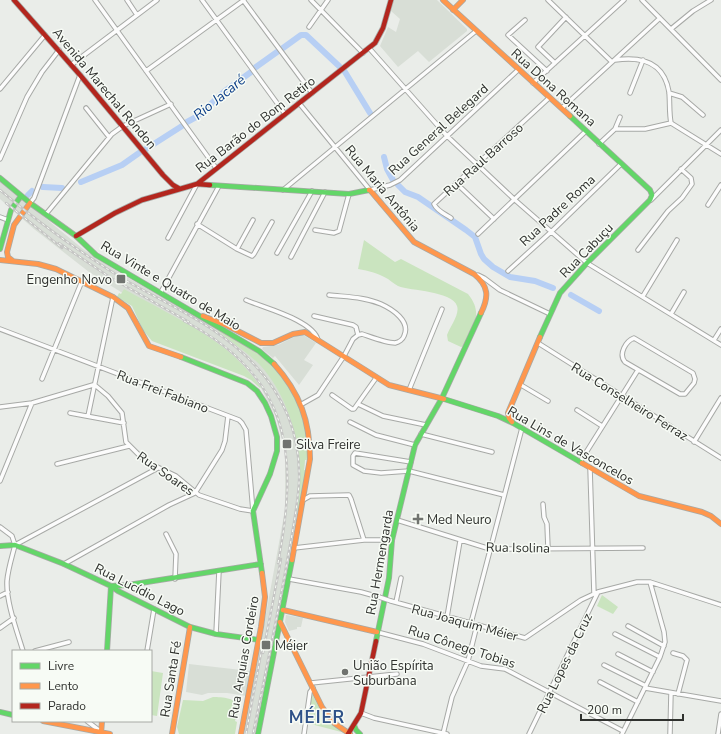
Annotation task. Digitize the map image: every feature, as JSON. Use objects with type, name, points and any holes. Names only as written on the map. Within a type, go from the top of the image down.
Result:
[{"type":"main road","name":"Avenida Marechal Rondon","points":[[14,0],[59,50],[170,183],[180,189]]},
{"type":"main road","name":"Rua Barão do Bom Retiro","points":[[76,236],[115,213],[142,200],[197,184],[369,48],[379,37],[391,0]]},
{"type":"main road","name":"Rua Dona Romana","points":[[443,0],[650,190]]},
{"type":"main road","points":[[454,10],[463,0]]},
{"type":"main road","name":"Rua Vinte e Quatro de Maio","points":[[0,178],[30,203],[76,236],[96,255],[161,292],[268,357],[287,378],[303,403],[308,423],[310,453],[289,579],[258,734]]},
{"type":"main road","name":"Rua General Belegard","points":[[197,184],[349,194],[370,190]]},
{"type":"main road","name":"Rua Maria Antônia","points":[[370,190],[414,242],[474,274]]},
{"type":"main road","points":[[650,190],[652,195],[650,200]]},
{"type":"main road","points":[[0,249],[11,210],[21,196]]},
{"type":"main road","name":"Rua Cabuçu","points":[[508,413],[560,293],[587,263],[650,200]]},
{"type":"main road","points":[[14,262],[7,255],[7,249],[16,221],[30,203]]},
{"type":"main road","points":[[1,261],[38,264],[56,269],[82,281],[113,297],[128,308],[149,346],[195,362],[247,383],[257,391],[271,416],[277,437],[277,451],[270,474],[253,511]]},
{"type":"main road","points":[[442,398],[486,303],[487,292],[484,284],[480,278],[474,274]]},
{"type":"main road","name":"Rua Lins de Vasconcelos","points":[[194,312],[228,326],[256,341],[267,345],[276,343],[295,332],[309,334],[389,385],[442,398],[498,416],[522,428],[639,496],[702,512],[711,516],[721,524]]},
{"type":"main road","name":"Rua Hermengarda","points":[[349,734],[361,713],[369,678],[391,567],[392,540],[415,445],[442,398]]},
{"type":"main road","points":[[498,416],[505,416],[508,413],[509,418],[513,423]]},
{"type":"main road","name":"Rua Arquias Cordeiro","points":[[241,734],[259,640],[265,597],[262,564],[253,511]]},
{"type":"main road","points":[[0,546],[15,545]]},
{"type":"main road","name":"Rua Lucídio Lago","points":[[15,545],[64,564],[111,586],[154,610],[190,627],[216,634],[259,640]]},
{"type":"main road","points":[[107,650],[111,586],[175,579],[262,564]]},
{"type":"main road","name":"Rua Cônego Tobias","points":[[283,610],[378,632]]},
{"type":"main road","points":[[280,622],[325,713],[334,723],[349,734]]},
{"type":"main road","name":"Rua Santa Fé","points":[[172,734],[190,627]]},
{"type":"main road","points":[[0,712],[12,715]]},
{"type":"main road","points":[[48,722],[110,734]]},
{"type":"main road","points":[[101,733],[102,722]]},
{"type":"main road","points":[[354,725],[360,734]]},
{"type":"street","points":[[95,0],[216,168]]},
{"type":"street","points":[[127,0],[137,15]]},
{"type":"street","points":[[71,65],[157,0]]},
{"type":"street","points":[[202,0],[285,114]]},
{"type":"street","points":[[146,71],[244,0],[312,93]]},
{"type":"street","points":[[311,0],[363,53]]},
{"type":"street","points":[[309,27],[328,0]]},
{"type":"street","points":[[548,0],[613,61]]},
{"type":"street","points":[[533,83],[624,0]]},
{"type":"street","points":[[642,0],[721,80]]},
{"type":"street","points":[[672,30],[694,11],[711,0]]},
{"type":"street","points":[[555,64],[538,47],[566,17]]},
{"type":"street","points":[[562,108],[660,18]]},
{"type":"street","points":[[525,20],[508,35],[547,71]]},
{"type":"street","points":[[283,190],[476,31]]},
{"type":"street","points":[[0,89],[45,34]]},
{"type":"street","points":[[369,48],[447,136],[515,200],[587,263],[721,345]]},
{"type":"street","points":[[0,159],[27,97],[42,72],[59,50]]},
{"type":"street","points":[[624,51],[628,58]]},
{"type":"street","points":[[613,61],[628,58],[643,60],[660,70],[665,79],[669,93],[671,123]]},
{"type":"street","points":[[630,93],[643,60]]},
{"type":"street","name":"Rua General Belegard","points":[[370,190],[390,185],[400,180],[518,70]]},
{"type":"street","points":[[30,203],[34,198],[80,75]]},
{"type":"street","points":[[669,93],[682,97],[704,115]]},
{"type":"street","name":"Rua Raul Barroso","points":[[451,218],[440,212],[434,204],[550,98]]},
{"type":"street","name":"Rua Maria Antônia","points":[[299,103],[370,190]]},
{"type":"street","points":[[46,214],[109,137],[123,126],[170,104]]},
{"type":"street","points":[[86,108],[109,137]]},
{"type":"street","points":[[600,144],[615,129],[620,117]]},
{"type":"street","points":[[615,129],[652,128],[671,123],[721,154]]},
{"type":"street","name":"Rua Cabuçu","points":[[650,200],[721,130]]},
{"type":"street","points":[[478,234],[586,131]]},
{"type":"street","name":"Rua Padre Roma","points":[[508,271],[552,232],[621,164]]},
{"type":"street","points":[[638,250],[668,211],[682,198],[692,184],[691,178],[681,169]]},
{"type":"street","points":[[456,183],[494,219]]},
{"type":"street","points":[[168,238],[197,184]]},
{"type":"street","points":[[708,205],[721,184]]},
{"type":"street","points":[[161,292],[219,186]]},
{"type":"street","points":[[650,190],[655,192],[661,190]]},
{"type":"street","points":[[277,253],[312,191]]},
{"type":"street","points":[[291,257],[325,192]]},
{"type":"street","points":[[315,230],[334,233],[340,231],[349,194]]},
{"type":"street","points":[[0,217],[8,220]]},
{"type":"street","points":[[237,249],[254,220]]},
{"type":"street","points":[[197,224],[237,249],[253,255],[272,222]]},
{"type":"street","points":[[643,296],[677,240]]},
{"type":"street","name":"Rua Maria Antônia","points":[[474,274],[484,278],[500,290],[550,314]]},
{"type":"street","points":[[42,379],[82,281]]},
{"type":"street","points":[[671,314],[684,292]]},
{"type":"street","points":[[303,403],[318,395],[353,340],[358,335],[362,334],[395,343],[402,340],[406,330],[402,318],[381,304],[370,300],[329,295]]},
{"type":"street","points":[[88,416],[113,297]]},
{"type":"street","points":[[246,300],[300,321],[315,331],[318,340]]},
{"type":"street","points":[[409,390],[442,309]]},
{"type":"street","points":[[314,316],[353,325],[356,327],[358,335]]},
{"type":"street","name":"Rua Frei Fabiano","points":[[0,329],[228,416],[242,423],[246,430],[253,511]]},
{"type":"street","points":[[714,340],[721,329]]},
{"type":"street","points":[[634,338],[693,373],[695,379],[688,391],[683,395],[638,370],[625,362],[621,355],[629,340],[634,338]]},
{"type":"street","name":"Rua Conselheiro Ferraz","points":[[538,343],[721,458]]},
{"type":"street","points":[[580,462],[638,370]]},
{"type":"street","points":[[332,395],[354,409],[376,378]]},
{"type":"street","points":[[0,407],[32,403],[94,385]]},
{"type":"street","name":"Rua Soares","points":[[94,385],[103,391],[122,413],[126,442],[150,463],[176,476],[199,495],[240,509],[253,511]]},
{"type":"street","points":[[521,385],[548,401]]},
{"type":"street","points":[[694,442],[721,398]]},
{"type":"street","points":[[0,480],[32,403]]},
{"type":"street","points":[[358,404],[383,416],[426,425]]},
{"type":"street","points":[[577,410],[602,426]]},
{"type":"street","points":[[70,413],[124,423]]},
{"type":"street","points":[[64,564],[169,505],[195,493],[222,450],[225,442],[228,416]]},
{"type":"street","points":[[350,422],[376,435],[415,445]]},
{"type":"street","points":[[470,623],[522,428]]},
{"type":"street","points":[[421,434],[492,452]]},
{"type":"street","points":[[57,464],[129,446]]},
{"type":"street","points":[[411,462],[358,453],[354,454],[353,456],[353,465],[364,471],[381,473],[409,471],[504,495]]},
{"type":"street","points":[[15,545],[158,468]]},
{"type":"street","points":[[590,468],[594,594]]},
{"type":"street","points":[[303,500],[310,496],[348,495],[351,499],[364,540]]},
{"type":"street","points":[[543,504],[544,517],[547,524],[548,548]]},
{"type":"street","name":"Rua Isolina","points":[[397,520],[460,541],[490,549],[643,548]]},
{"type":"street","points":[[0,527],[12,536],[15,545],[7,580],[8,592],[23,650]]},
{"type":"street","points":[[166,534],[176,554],[175,579]]},
{"type":"street","points":[[294,548],[364,540],[392,540]]},
{"type":"street","points":[[447,617],[460,541]]},
{"type":"street","points":[[216,634],[219,571]]},
{"type":"street","points":[[393,602],[401,578]]},
{"type":"street","name":"Rua Joaquim Méier","points":[[289,579],[361,592],[525,638],[530,636],[571,606],[594,594],[637,582],[650,582],[721,605]]},
{"type":"street","points":[[623,733],[660,658],[664,646],[664,632],[650,582]]},
{"type":"street","points":[[0,596],[8,592]]},
{"type":"street","name":"Rua Lopes da Cruz","points":[[529,734],[598,592]]},
{"type":"street","points":[[147,650],[154,610]]},
{"type":"street","points":[[0,628],[14,618]]},
{"type":"street","points":[[361,713],[374,718],[444,734],[452,697],[468,661],[477,625]]},
{"type":"street","points":[[628,626],[664,646]]},
{"type":"street","name":"Rua Cônego Tobias","points":[[378,632],[423,644],[486,668],[505,669],[623,733]]},
{"type":"street","points":[[615,634],[660,658]]},
{"type":"street","points":[[39,650],[69,642]]},
{"type":"street","points":[[674,653],[683,656],[687,660],[678,694]]},
{"type":"street","points":[[618,654],[653,672]]},
{"type":"street","points":[[604,665],[645,687],[721,701]]},
{"type":"street","points":[[304,734],[312,685],[396,674]]},
{"type":"street","points":[[600,682],[638,702]]},
{"type":"street","points":[[670,734],[671,693]]},
{"type":"street","points":[[718,734],[721,714]]},
{"type":"street","points":[[88,722],[101,733]]},
{"type":"shaded area","points":[[393,0],[437,0],[467,29],[467,31],[429,62],[418,51],[398,67],[380,46],[388,27],[396,32],[400,19],[391,11]]},
{"type":"shaded area","points":[[0,181],[83,249],[118,272],[261,355],[285,380],[294,395],[305,424],[308,460],[305,460],[304,470],[306,470],[255,734],[244,734],[285,510],[285,452],[276,417],[261,388],[244,369],[89,272],[34,229],[0,199]]},
{"type":"shaded area","points":[[300,334],[316,343],[304,360],[313,365],[299,385],[275,356],[273,358],[262,349],[263,347],[278,345]]},
{"type":"shaded area","points":[[286,615],[303,618],[301,627],[297,627],[297,629],[289,631],[285,622]]},
{"type":"shaded area","points":[[189,664],[250,671],[247,696],[227,693],[208,693],[202,695],[186,692]]},
{"type":"green space","points":[[364,240],[395,262],[401,259],[468,294],[473,301],[476,314],[473,326],[464,346],[461,347],[448,341],[447,335],[458,309],[454,301],[440,294],[398,286],[381,275],[358,269]]},
{"type":"green space","points":[[124,289],[178,318],[216,342],[237,359],[261,387],[260,388],[244,376],[152,341],[143,330],[132,306],[117,297]]},
{"type":"green space","points":[[215,328],[246,345],[264,359],[276,370],[294,396],[304,425],[308,459],[305,460],[304,470],[306,470],[298,514],[297,509],[300,476],[299,460],[295,435],[282,397],[260,365]]},
{"type":"green space","points":[[602,595],[618,607],[613,614],[597,606]]},
{"type":"green space","points":[[152,671],[163,673],[157,716],[152,715]]},
{"type":"green space","points":[[312,694],[324,717],[345,733],[307,723]]},
{"type":"green space","points":[[213,697],[221,697],[232,700],[237,705],[238,711],[235,721],[237,722],[235,734],[179,734],[177,727],[183,700],[203,701]]},
{"type":"waterway","name":"Rio Jacaré","points":[[283,48],[301,35],[306,35],[339,66]]},
{"type":"waterway","name":"Rio Jacaré","points":[[256,67],[277,52]]},
{"type":"waterway","name":"Rio Jacaré","points":[[187,122],[198,116],[225,91],[251,72]]},
{"type":"waterway","name":"Rio Jacaré","points":[[345,72],[370,113]]},
{"type":"waterway","name":"Rio Jacaré","points":[[146,149],[182,126]]},
{"type":"waterway","name":"Rio Jacaré","points":[[81,182],[122,165],[139,153]]},
{"type":"waterway","name":"Rio Jacaré","points":[[384,157],[387,169],[393,180]]},
{"type":"waterway","name":"Rio Jacaré","points":[[398,185],[405,192],[418,197],[475,237],[481,254],[493,267],[510,277],[535,281],[553,288]]},
{"type":"waterway","name":"Rio Jacaré","points":[[43,187],[62,188]]},
{"type":"waterway","name":"Rio Jacaré","points":[[28,195],[32,191]]},
{"type":"waterway","name":"Rio Jacaré","points":[[571,295],[599,311]]},
{"type":"railway","points":[[0,190],[45,226],[92,259],[125,280],[199,321],[230,342],[248,358],[263,375],[276,393],[287,413],[294,435],[298,458],[298,494],[281,593],[253,734]]},
{"type":"railway","points":[[6,203],[62,248]]},
{"type":"railway","points":[[59,243],[111,278],[189,322]]},
{"type":"railway","points":[[184,321],[220,343],[247,367],[266,393],[279,422],[286,453],[287,487],[284,524],[278,563]]},
{"type":"railway","points":[[263,653],[281,559]]},
{"type":"railway","points":[[246,734],[262,648]]},
{"type":"traffic: fast","points":[[540,337],[560,293],[587,263],[650,200],[652,195],[650,190],[570,116]]},
{"type":"traffic: fast","points":[[0,178],[30,203],[76,236],[96,255],[259,351],[274,364]]},
{"type":"traffic: fast","points":[[210,185],[349,194],[369,190]]},
{"type":"traffic: fast","points":[[0,249],[11,210],[21,196]]},
{"type":"traffic: fast","points":[[376,641],[389,578],[392,540],[415,445],[442,398],[481,313]]},
{"type":"traffic: fast","points":[[181,357],[247,383],[257,391],[271,416],[277,437],[277,451],[270,474],[253,511],[262,573]]},
{"type":"traffic: fast","points":[[444,399],[498,416],[513,423],[582,463]]},
{"type":"traffic: fast","points":[[0,546],[15,545],[64,564],[111,586],[118,591],[190,627],[216,634],[259,640]]},
{"type":"traffic: fast","points":[[258,734],[292,560]]},
{"type":"traffic: fast","points":[[111,586],[128,585],[261,564]]},
{"type":"traffic: fast","points":[[107,650],[111,586]]},
{"type":"traffic: fast","points":[[0,712],[12,715]]},
{"type":"traffic: fast","points":[[354,725],[360,734]]},
{"type":"traffic: slow","points":[[443,0],[570,116]]},
{"type":"traffic: slow","points":[[453,10],[463,0]]},
{"type":"traffic: slow","points":[[369,190],[414,242],[479,278],[483,283],[486,292],[484,307],[481,313]]},
{"type":"traffic: slow","points":[[13,261],[8,257],[7,252],[14,225],[30,203]]},
{"type":"traffic: slow","points":[[0,260],[38,264],[56,269],[113,297],[128,308],[149,346],[181,357]]},
{"type":"traffic: slow","points":[[203,316],[228,326],[261,343],[273,343],[293,334],[305,332],[389,385],[444,399]]},
{"type":"traffic: slow","points":[[512,422],[508,413],[540,337]]},
{"type":"traffic: slow","points":[[274,364],[291,386],[302,408],[310,445],[310,459],[292,560]]},
{"type":"traffic: slow","points":[[582,463],[639,496],[702,512],[711,516],[721,524]]},
{"type":"traffic: slow","points":[[241,734],[261,627],[265,597],[262,573]]},
{"type":"traffic: slow","points":[[283,610],[377,632]]},
{"type":"traffic: slow","points":[[280,622],[322,707],[334,723],[350,734]]},
{"type":"traffic: slow","points":[[172,734],[190,627]]},
{"type":"traffic: slow","points":[[48,722],[110,734]]},
{"type":"traffic: slow","points":[[101,734],[102,722]]},
{"type":"traffic: jam","points":[[14,0],[173,185],[180,189],[197,184],[210,185]]},
{"type":"traffic: jam","points":[[197,184],[375,43],[383,28],[391,0]]},
{"type":"traffic: jam","points":[[76,236],[115,213],[142,200],[180,189]]},
{"type":"traffic: jam","points":[[348,734],[361,713],[376,641]]},
{"type":"place","name":"Engenho Novo","points":[[121,279]]},
{"type":"place","name":"Silva Freire","points":[[287,444]]},
{"type":"place","name":"Med Neuro","points":[[418,519]]},
{"type":"place","name":"Méier","points":[[266,645]]},
{"type":"place","name":"União Espírita Suburbana","points":[[345,672]]},
{"type":"district","name":"MÉIER","points":[[317,717]]}]
